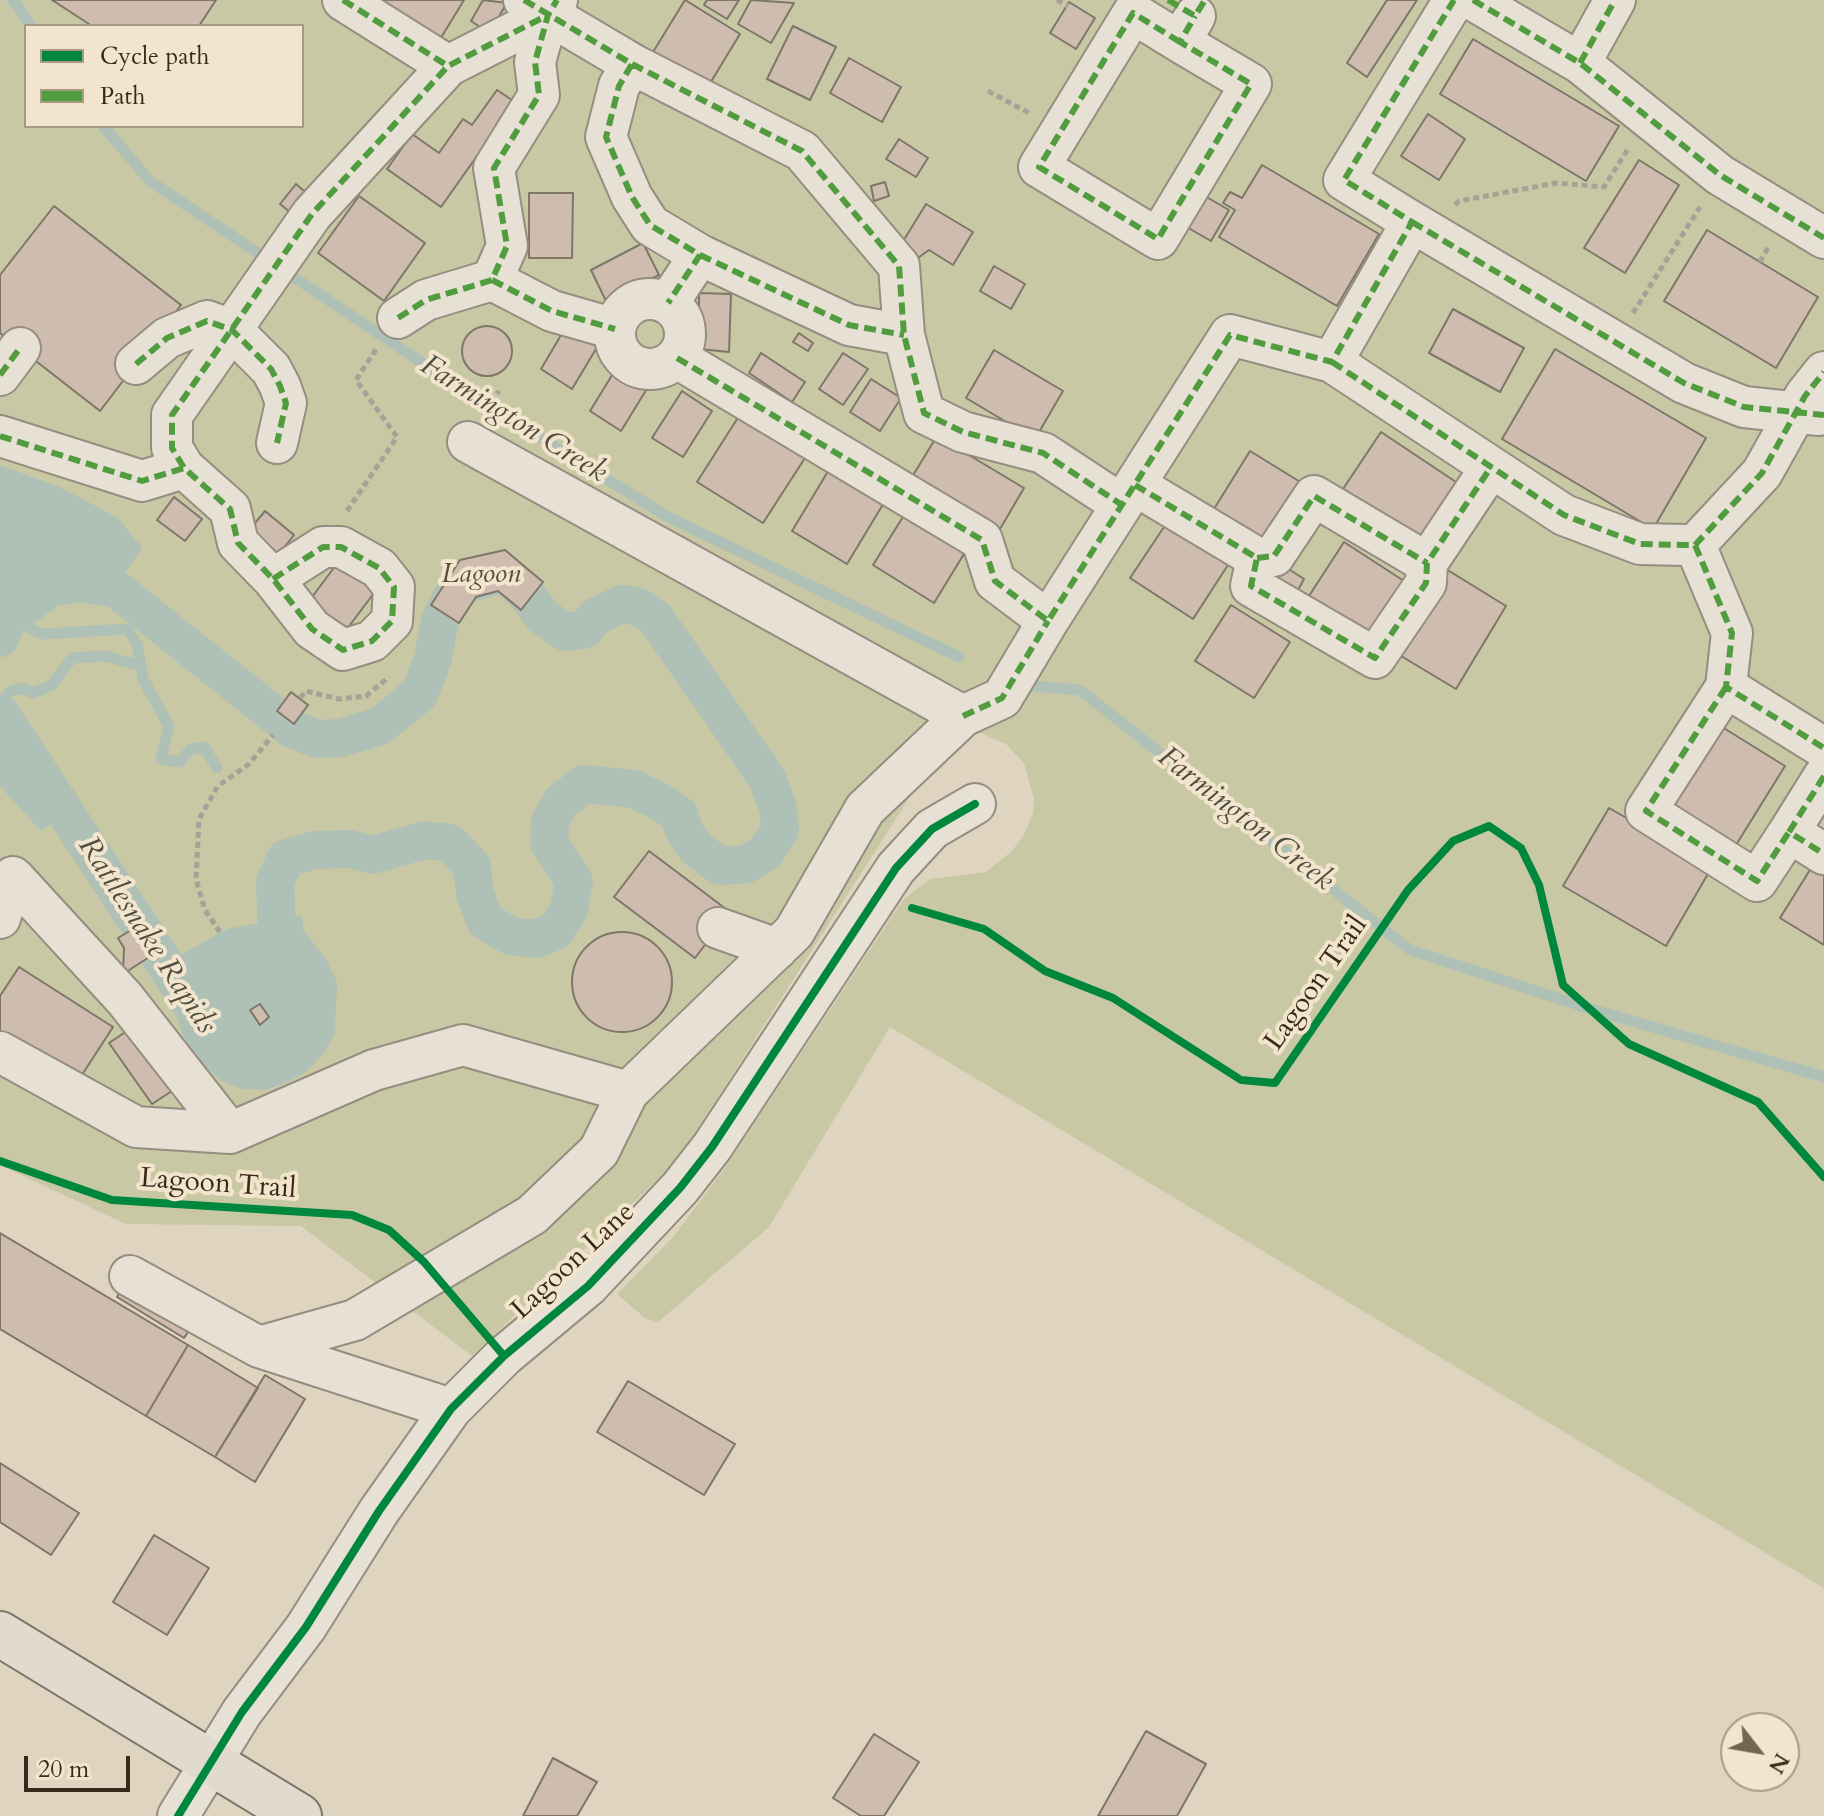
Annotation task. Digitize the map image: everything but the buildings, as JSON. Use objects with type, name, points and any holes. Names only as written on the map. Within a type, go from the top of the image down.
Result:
[{"type":"main road","points":[[0,1634],[299,1816]]},
{"type":"street","points":[[343,0],[448,66]]},
{"type":"street","points":[[1454,0],[1344,180],[1684,383],[1744,407],[1810,414]]},
{"type":"street","points":[[1473,0],[1580,63],[1720,175],[1824,238]]},
{"type":"street","points":[[1580,63],[1615,0]]},
{"type":"street","points":[[273,579],[323,547],[341,547],[379,568],[394,587],[392,621],[372,641],[343,650],[312,629],[273,579],[238,543],[230,509],[184,468],[172,448],[172,415],[312,214],[448,66],[543,5]]},
{"type":"street","points":[[543,5],[632,64],[802,151],[899,266],[904,335],[924,413],[963,432],[1043,453],[1257,558],[1274,556],[1314,496],[1427,563]]},
{"type":"street","points":[[492,280],[507,246],[494,168],[539,95],[535,62],[543,5]]},
{"type":"street","points":[[1133,13],[1187,14],[1251,84],[1158,239],[1039,167],[1133,13]]},
{"type":"street","points":[[632,64],[619,86],[606,137],[632,197],[650,225],[700,255],[849,325],[904,335]]},
{"type":"street","points":[[1332,362],[1424,228]]},
{"type":"street","points":[[668,303],[700,255]]},
{"type":"street","points":[[398,318],[426,300],[492,280],[552,311],[615,329]]},
{"type":"street","points":[[657,299],[668,303],[676,310],[686,328],[683,349],[677,358],[658,369],[635,367],[619,351],[615,329],[619,319],[635,303],[657,299]]},
{"type":"street","points":[[136,364],[167,338],[207,321],[232,330],[271,369],[280,386],[286,403],[277,443]]},
{"type":"street","points":[[259,1347],[355,1320],[532,1215],[599,1151],[628,1092],[794,932],[865,809],[963,716],[1002,698],[1230,335],[1332,362],[1564,515],[1640,544],[1695,545],[1762,473],[1810,414],[1824,372]]},
{"type":"street","points":[[677,358],[982,540],[995,581],[1048,621]]},
{"type":"street","points":[[0,436],[142,481],[184,468]]},
{"type":"street","points":[[468,442],[963,716]]},
{"type":"street","points":[[1257,558],[1251,586],[1375,658],[1426,583],[1427,563],[1491,467]]},
{"type":"street","points":[[1695,545],[1732,633],[1726,687],[1646,811],[1757,881],[1789,832],[1822,750],[1726,687]]},
{"type":"street","name":"Lagoon Lane","points":[[178,1816],[242,1712],[306,1627],[394,1488],[451,1409],[504,1356],[588,1286],[680,1188],[712,1147],[896,868],[932,829],[975,804]]},
{"type":"street","points":[[1789,832],[1824,854]]},
{"type":"street","points":[[0,918],[6,870]]},
{"type":"street","points":[[6,870],[125,999],[230,1133]]},
{"type":"street","points":[[718,928],[777,949]]},
{"type":"street","points":[[0,1052],[136,1127],[230,1133],[374,1070],[463,1045],[628,1092]]},
{"type":"street","points":[[130,1276],[259,1347],[398,1389],[451,1409]]},
{"type":"path","points":[[1057,0],[1068,6]]},
{"type":"path","points":[[1424,228],[1459,201],[1556,183],[1604,187],[1647,117]]},
{"type":"path","points":[[1615,343],[1720,175]]},
{"type":"path","points":[[323,547],[397,437],[356,380],[364,367]]},
{"type":"path","points":[[220,932],[205,910],[196,879],[199,819],[218,786],[249,764],[273,735]]},
{"type":"green space","name":"Lagoon","points":[[0,0],[1824,0],[1824,1588],[890,1027],[769,1227],[658,1322],[645,1318],[617,1294],[674,1236],[724,1169],[903,900],[930,879],[986,872],[1012,851],[1025,833],[1033,813],[1034,799],[1024,763],[1006,744],[981,733],[966,734],[927,770],[671,1167],[472,1356],[301,1226],[126,1224],[0,1165]]},
{"type":"shaded area","points":[[0,465],[62,488],[118,518],[142,548],[122,577],[87,568],[51,574],[23,588],[0,609]]},
{"type":"shaded area","points":[[0,735],[55,821],[41,831],[0,786]]},
{"type":"shaded area","points":[[301,915],[304,931],[326,959],[337,982],[335,1033],[325,1052],[307,1071],[288,1082],[266,1090],[243,1089],[223,1082],[191,1055],[177,1019],[186,1011],[157,968],[227,929]]},
{"type":"waterway","name":"Farmington Creek","points":[[13,0],[30,24]]},
{"type":"waterway","name":"Farmington Creek","points":[[105,128],[150,181],[457,386],[668,517],[959,657]]},
{"type":"waterway","name":"Rattlesnake Rapids","points":[[0,638],[8,618],[51,588],[80,583],[116,589],[292,729],[317,739],[340,738],[380,726],[420,693],[433,658],[440,620],[457,587],[504,573],[528,596],[542,616],[565,632],[584,630],[596,616],[622,604],[639,607],[656,619],[768,780],[778,809],[780,830],[765,853],[746,864],[720,866],[697,849],[684,831],[679,815],[661,802],[634,789],[584,784],[561,802],[550,821],[549,843],[574,881],[569,909],[556,931],[535,939],[511,936],[485,921],[475,894],[472,866],[450,843],[425,840],[372,855],[350,849],[315,850],[286,858],[275,882],[277,937],[298,964]]},
{"type":"waterway","points":[[0,613],[42,634],[127,629],[137,644],[141,666]]},
{"type":"waterway","points":[[9,692],[23,688],[33,693],[52,685],[72,658],[105,656],[141,666],[143,679],[169,726],[161,759],[180,762],[191,749],[204,747],[217,768]]},
{"type":"waterway","name":"Farmington Creek","points":[[1031,686],[1080,690],[1410,950],[1594,1010],[1824,1077]]},
{"type":"waterway","name":"Rattlesnake Rapids","points":[[0,713],[193,1007]]},
{"type":"marked path","points":[[343,0],[448,66],[548,15]]},
{"type":"marked path","points":[[524,0],[632,64],[619,86],[606,137],[632,197],[650,225],[700,255],[668,303]]},
{"type":"marked path","points":[[398,318],[426,300],[492,280],[507,246],[494,168],[539,95],[535,62],[548,15],[557,0]]},
{"type":"marked path","points":[[1168,0],[1195,16],[1205,0]]},
{"type":"marked path","points":[[677,358],[982,540],[995,581],[1048,621],[1230,335],[1332,362],[1412,222],[1344,180],[1454,0]]},
{"type":"marked path","points":[[1473,0],[1580,63],[1720,175],[1824,238]]},
{"type":"marked path","points":[[1580,63],[1615,0]]},
{"type":"marked path","points":[[1180,42],[1133,13],[1039,167],[1158,239],[1251,84],[1180,42],[1195,16]]},
{"type":"marked path","points":[[632,64],[802,151],[899,266],[904,335],[924,413],[963,432],[1043,453],[1122,505]]},
{"type":"marked path","points":[[273,579],[323,547],[341,547],[379,568],[394,587],[392,621],[372,641],[343,650],[312,629],[273,579],[238,543],[230,509],[184,468],[172,448],[172,415],[312,214],[448,66]]},
{"type":"marked path","points":[[1412,222],[1684,383],[1744,407],[1824,415]]},
{"type":"marked path","points":[[700,255],[849,325],[904,335]]},
{"type":"marked path","points":[[492,280],[552,311],[615,329]]},
{"type":"marked path","points":[[136,364],[167,338],[207,321],[232,330],[271,369],[280,386],[286,403],[277,443]]},
{"type":"marked path","points":[[0,375],[20,348]]},
{"type":"marked path","points":[[1332,362],[1564,515],[1640,544],[1686,545],[1695,545],[1762,473],[1805,396],[1824,372]]},
{"type":"marked path","points":[[0,436],[142,481],[184,468]]},
{"type":"marked path","points":[[1135,485],[1257,558],[1251,586],[1375,658],[1426,583],[1427,563],[1491,467]]},
{"type":"marked path","points":[[1257,558],[1274,556],[1314,496],[1427,563]]},
{"type":"marked path","points":[[1695,545],[1732,633],[1726,687],[1824,748]]},
{"type":"marked path","points":[[963,716],[1002,698],[1048,621]]},
{"type":"marked path","points":[[1726,687],[1646,811],[1757,881],[1789,832]]},
{"type":"marked path","points":[[1824,776],[1789,832],[1824,854]]},
{"type":"cycle path","points":[[178,1816],[242,1712],[306,1627],[379,1511],[451,1409],[504,1356],[588,1286],[680,1188],[712,1147],[896,868],[932,829],[975,804]]},
{"type":"cycle path","name":"Lagoon Trail","points":[[912,908],[984,929],[1045,971],[1113,998],[1241,1080],[1275,1083],[1408,890],[1453,841],[1489,826],[1521,848],[1539,885],[1563,985],[1629,1044],[1758,1102],[1824,1177]]},
{"type":"cycle path","name":"Lagoon Trail","points":[[0,1161],[112,1200],[352,1215],[389,1230],[424,1262],[504,1356]]}]
